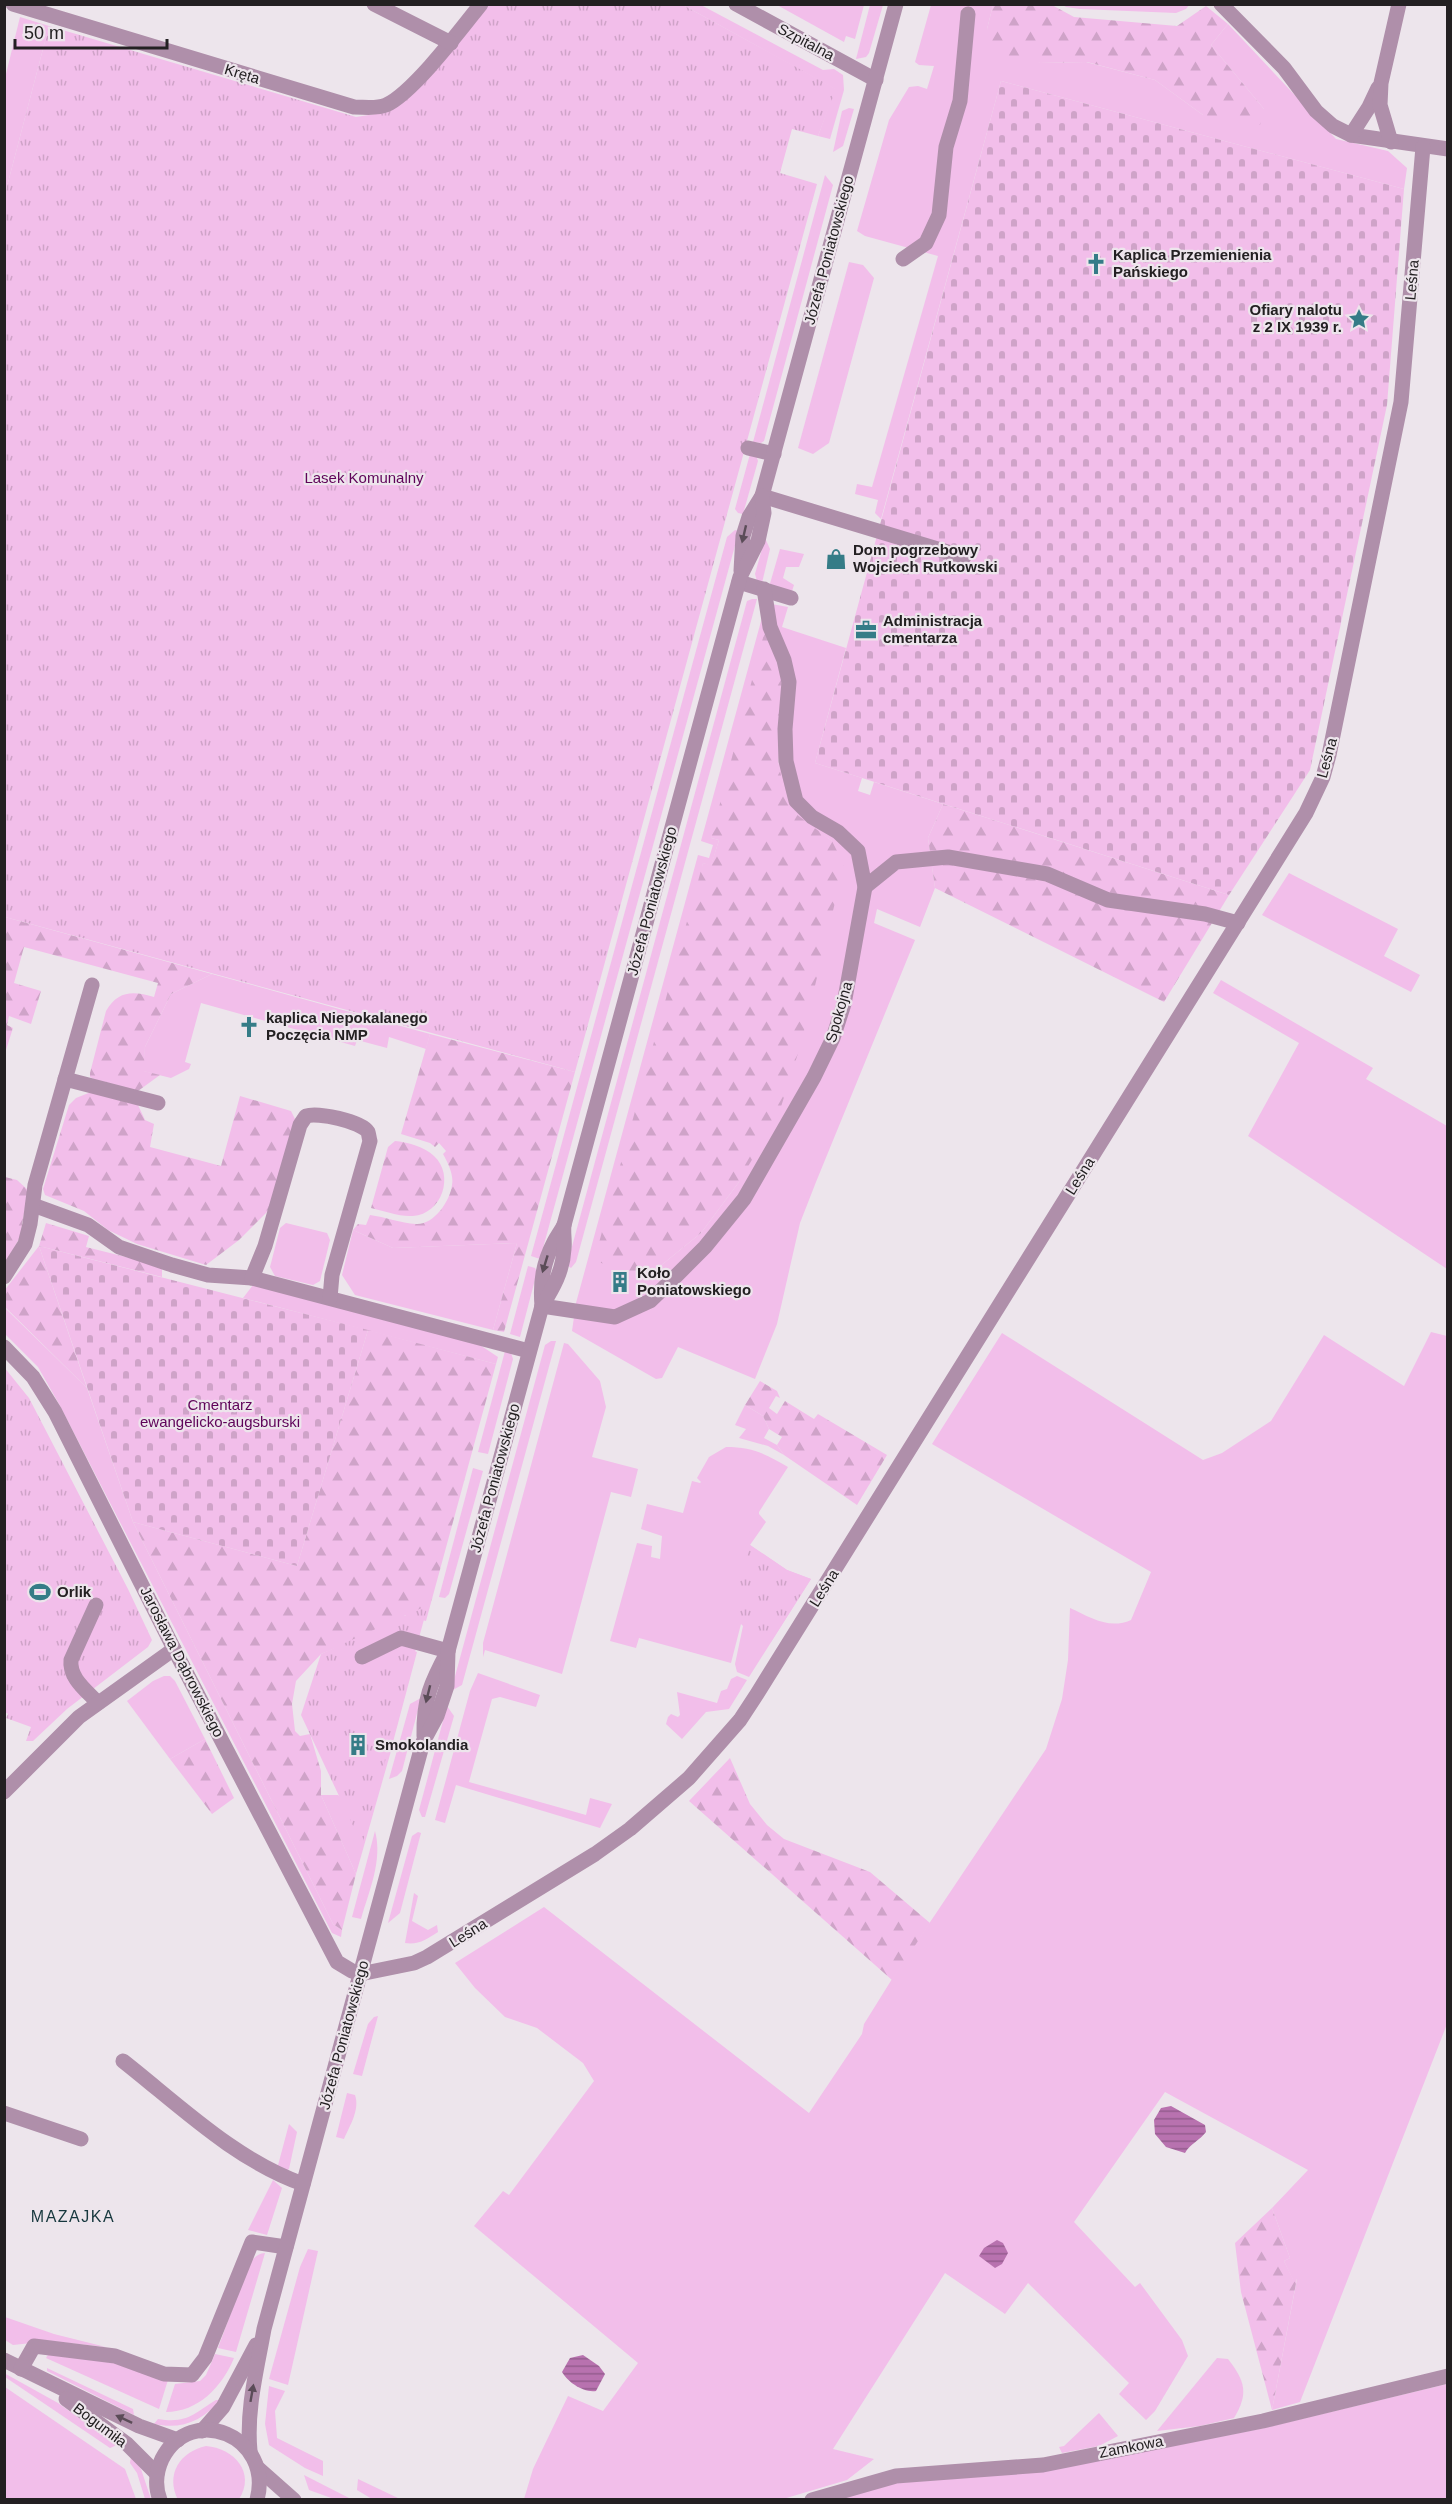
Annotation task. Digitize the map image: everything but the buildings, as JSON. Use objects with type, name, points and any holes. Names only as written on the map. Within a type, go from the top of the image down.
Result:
[{"type":"street","points":[[4,10],[7,4]]},
{"type":"street","name":"Kręta","points":[[13,4],[354,107],[385,106],[398,98],[451,43],[481,4]]},
{"type":"street","points":[[374,4],[451,43]]},
{"type":"street","name":"Szpitalna","points":[[736,4],[876,80]]},
{"type":"street","name":"Józefa Poniatowskiego","points":[[250,2451],[248,2433],[251,2402],[264,2329],[423,1742],[437,1716],[447,1686],[448,1651],[542,1306],[540,1285],[544,1266],[564,1225],[740,579],[758,541],[763,522],[762,496],[896,4]]},
{"type":"street","points":[[1221,4],[1284,68],[1316,111],[1333,126],[1351,135],[1448,149]]},
{"type":"street","points":[[1391,142],[1380,105],[1381,83],[1399,4]]},
{"type":"street","points":[[903,259],[926,243],[939,215],[946,147],[960,101],[968,14]]},
{"type":"street","points":[[1351,135],[1381,83]]},
{"type":"street","name":"Leśna","points":[[360,1974],[414,1963],[438,1952],[595,1854],[630,1829],[689,1778],[733,1728],[775,1666],[1306,813],[1323,777],[1329,755],[1401,402],[1423,147]]},
{"type":"street","points":[[748,448],[774,454]]},
{"type":"street","points":[[762,496],[964,557]]},
{"type":"street","points":[[740,579],[791,598]]},
{"type":"street","name":"Spokojna","points":[[542,1306],[615,1317],[650,1301],[705,1247],[744,1199],[799,1105],[833,1038],[844,1004],[864,887],[858,851],[838,832],[812,817],[796,801],[786,761],[785,729],[789,682],[784,660],[770,627],[764,589]]},
{"type":"street","points":[[864,887],[896,862],[948,857],[1047,874],[1108,900],[1205,914],[1238,923]]},
{"type":"street","points":[[4,1276],[25,1244],[35,1185],[92,985]]},
{"type":"street","points":[[65,1079],[158,1103]]},
{"type":"street","points":[[252,1278],[265,1246],[300,1125],[306,1116],[314,1113],[359,1124],[368,1131],[370,1141],[333,1275],[330,1298]]},
{"type":"street","points":[[33,1204],[88,1225],[119,1247],[172,1265],[208,1275],[252,1278],[530,1351]]},
{"type":"street","name":"Jarosława Dąbrowskiego","points":[[4,1347],[33,1377],[55,1412],[174,1649],[338,1962],[360,1974]]},
{"type":"street","points":[[96,1605],[70,1667],[74,1677],[98,1703]]},
{"type":"street","points":[[362,1657],[400,1638],[448,1651]]},
{"type":"street","points":[[4,1792],[79,1718],[174,1649]]},
{"type":"street","points":[[123,2061],[228,2144],[288,2179],[303,2184]]},
{"type":"street","points":[[4,2113],[81,2139]]},
{"type":"street","points":[[21,2369],[34,2346],[115,2356],[164,2374],[192,2375],[205,2358],[252,2242],[286,2247]]},
{"type":"street","name":"Józefa Poniatowskiego","points":[[201,2431],[223,2407],[264,2329]]},
{"type":"street","name":"Bogumiła","points":[[4,2360],[39,2379],[140,2426],[178,2440]]},
{"type":"street","name":"Zamkowa","points":[[812,2499],[896,2476],[1043,2465],[1263,2421],[1448,2376]]},
{"type":"street","name":"Bogumiła","points":[[39,2379],[127,2444],[157,2474]]},
{"type":"street","points":[[160,2499],[157,2474],[164,2455],[178,2440],[201,2431],[215,2430],[241,2441],[250,2451],[259,2469],[260,2482],[257,2499]]},
{"type":"street","points":[[259,2469],[294,2499]]},
{"type":"green space","name":"Lasek Komunalny","points":[[488,5],[683,5],[836,89],[818,136],[792,129],[780,173],[817,184],[575,1072],[5,917],[5,194],[49,26],[356,117],[388,112],[415,90]]},
{"type":"green space","points":[[683,5],[701,5],[823,70],[834,69],[843,75],[844,90],[830,139],[818,136],[835,89]]},
{"type":"green space","points":[[777,5],[864,5],[855,39],[846,36],[844,42]]},
{"type":"green space","points":[[870,5],[883,5],[869,53],[866,57],[856,59]]},
{"type":"green space","points":[[931,5],[993,5],[987,29],[1040,63],[1086,62],[1155,80],[1203,115],[1264,109],[1211,45],[1228,24],[1336,139],[1388,151],[1407,168],[1404,189],[1001,81],[881,519],[875,513],[878,500],[855,494],[857,484],[872,487],[938,256],[865,236],[857,231],[889,120],[909,87],[918,86],[927,89],[934,66],[919,65],[915,62]]},
{"type":"green space","points":[[993,5],[1052,5],[1074,17],[1177,26],[1206,6],[1228,24],[1211,45],[1264,109],[1260,125],[1203,115],[1155,80],[1087,62],[1040,63],[997,54],[987,29]]},
{"type":"green space","points":[[1063,5],[1189,5],[1186,9],[1176,13],[1080,9]]},
{"type":"green space","points":[[20,17],[49,26],[5,194],[5,78]]},
{"type":"green space","points":[[1001,81],[1404,189],[1387,405],[1310,770],[1229,895],[815,763]]},
{"type":"green space","points":[[849,108],[854,109],[843,146],[833,152],[842,111]]},
{"type":"green space","points":[[825,175],[833,185],[764,441],[753,442]]},
{"type":"green space","points":[[849,262],[863,265],[874,278],[829,443],[813,454],[798,448]]},
{"type":"green space","points":[[750,454],[756,455],[758,461],[743,514],[738,513],[735,509]]},
{"type":"green space","points":[[735,530],[739,531],[540,1259],[531,1256],[727,537]]},
{"type":"green space","points":[[765,538],[770,549],[762,583],[757,581],[755,574]]},
{"type":"green space","points":[[780,549],[804,554],[799,567],[786,567],[783,578],[794,585],[791,594],[769,587]]},
{"type":"green space","points":[[757,599],[576,1262],[571,1268],[567,1265],[747,601]]},
{"type":"green space","points":[[766,603],[788,607],[782,627],[846,648],[815,763],[862,778],[858,791],[870,795],[874,782],[943,804],[928,838],[935,888],[920,927],[877,909],[874,923],[915,940],[800,1223],[777,1324],[755,1379],[678,1347],[662,1378],[656,1379],[572,1331],[576,1303],[698,855],[709,858],[713,845],[701,841]],"holes":[[[782,681],[778,731],[782,783],[787,798],[798,817],[832,841],[739,1182],[701,1233],[648,1276],[703,863],[711,866],[719,840],[711,838]]]},
{"type":"green space","points":[[765,630],[782,681],[778,760],[783,786],[796,814],[832,841],[844,865],[801,1044],[779,1113],[739,1182],[701,1233],[648,1276],[594,1261],[703,863],[711,865],[719,840],[711,838]]},
{"type":"green space","points":[[943,804],[1229,895],[1164,1002],[935,888],[928,838]]},
{"type":"green space","points":[[1289,873],[1398,929],[1384,956],[1420,975],[1411,992],[1262,915]]},
{"type":"green space","points":[[5,917],[212,974],[171,994],[145,1047],[144,1071],[160,1075],[138,1091],[90,1077],[106,1011],[111,1004],[121,996],[133,993],[154,997],[158,983],[24,947],[14,983],[41,991],[31,1024],[9,1016],[7,1025],[13,1028],[5,1053]]},
{"type":"green space","points":[[212,974],[430,1034],[426,1049],[389,1037],[387,1048],[357,1040],[355,1046],[201,1003],[185,1062],[191,1064],[189,1069],[171,1078],[143,1071],[145,1047],[171,994]]},
{"type":"green space","points":[[1221,980],[1373,1068],[1366,1079],[1447,1126],[1447,1269],[1248,1136],[1299,1043],[1213,993]]},
{"type":"green space","points":[[430,1034],[575,1072],[504,1332],[493,1330],[517,1243],[393,1248],[353,1230],[358,1224],[366,1225],[370,1215],[416,1224],[429,1221],[440,1211],[451,1191],[452,1177],[443,1154],[446,1151],[439,1143],[435,1147],[430,1143],[401,1134]]},
{"type":"green space","points":[[91,1092],[138,1105],[145,1120],[154,1124],[150,1147],[221,1166],[240,1096],[291,1111],[295,1119],[270,1209],[239,1240],[206,1265],[137,1244],[108,1230],[84,1211],[45,1195],[43,1189],[69,1105],[76,1098]]},
{"type":"green space","points":[[395,1141],[426,1150],[434,1156],[444,1173],[444,1183],[438,1201],[423,1214],[402,1216],[371,1208],[388,1147]]},
{"type":"green space","points":[[5,1177],[17,1180],[28,1190],[20,1237],[5,1265]]},
{"type":"green space","points":[[46,1223],[89,1236],[86,1247],[162,1266],[162,1277],[39,1246]]},
{"type":"green space","points":[[286,1223],[327,1233],[330,1240],[320,1281],[313,1285],[275,1276],[270,1267],[280,1228]]},
{"type":"green space","points":[[353,1230],[393,1248],[517,1243],[493,1330],[355,1295],[342,1275]]},
{"type":"green space","points":[[39,1246],[87,1388],[5,1307],[4,1291]]},
{"type":"green space","name":"Cmentarz ewangelicko-augsburski","points":[[39,1246],[368,1330],[297,1566],[133,1522]]},
{"type":"green space","points":[[528,1266],[535,1268],[537,1272],[520,1337],[510,1334]]},
{"type":"green space","points":[[253,1285],[468,1337],[498,1357],[496,1364],[243,1298]]},
{"type":"green space","points":[[4,1307],[87,1388],[133,1522],[333,1924],[342,1930],[341,1937],[332,1933],[59,1404],[38,1367],[5,1334]]},
{"type":"green space","points":[[368,1330],[496,1364],[426,1621],[405,1615],[403,1619],[389,1626],[321,1654],[296,1681],[292,1704],[295,1731],[300,1736],[310,1734],[321,1771],[321,1795],[356,1874],[342,1930],[333,1924],[133,1522],[297,1566]]},
{"type":"green space","points":[[1431,1332],[1447,1336],[1447,2024],[1300,2402],[1272,2410],[1297,2279],[1293,2280],[1284,2261],[1290,2258],[1272,2208],[1308,2170],[1165,2092],[1074,2222],[1135,2287],[1140,2283],[1182,2340],[1188,2356],[1155,2411],[1146,2420],[1119,2394],[1129,2383],[1028,2283],[1005,2314],[945,2273],[833,2449],[874,2459],[847,2480],[783,2499],[524,2499],[533,2469],[568,2396],[603,2411],[638,2363],[474,2226],[503,2191],[509,2195],[594,2081],[583,2063],[537,2028],[505,2017],[475,1988],[455,1963],[544,1907],[809,2113],[862,2034],[864,2024],[892,1979],[1046,1749],[1062,1699],[1068,1660],[1070,1608],[1107,1623],[1123,1623],[1131,1620],[1151,1572],[932,1444],[1002,1333],[1203,1460],[1222,1453],[1271,1421],[1324,1335],[1404,1386]]},
{"type":"green space","points":[[556,1341],[462,1685],[451,1691],[545,1345]]},
{"type":"green space","points":[[564,1343],[568,1344],[600,1381],[606,1407],[592,1457],[638,1469],[631,1497],[611,1492],[562,1674],[485,1650],[483,1657],[483,1643]]},
{"type":"green space","points":[[505,1351],[511,1353],[513,1359],[488,1454],[478,1452]]},
{"type":"green space","points":[[4,1367],[29,1398],[152,1640],[148,1647],[67,1709],[33,1741],[26,1741],[31,1727],[6,1718],[8,1714],[5,1712]]},
{"type":"green space","points":[[760,1381],[777,1391],[780,1398],[776,1396],[769,1408],[777,1414],[785,1401],[814,1419],[818,1414],[887,1455],[857,1505],[784,1455],[777,1445],[782,1437],[769,1429],[763,1416],[745,1405]]},
{"type":"green space","points":[[745,1405],[763,1416],[769,1429],[764,1438],[777,1445],[784,1455],[768,1446],[739,1438],[746,1429],[735,1425]]},
{"type":"green space","points":[[726,1447],[758,1452],[788,1467],[759,1512],[766,1522],[750,1545],[787,1570],[811,1579],[749,1677],[737,1672],[735,1664],[743,1626],[741,1624],[731,1663],[639,1638],[636,1648],[610,1641],[637,1543],[652,1546],[651,1557],[660,1559],[662,1536],[641,1529],[647,1504],[683,1513],[692,1481],[701,1482],[697,1478],[709,1457]]},
{"type":"green space","points":[[473,1468],[483,1471],[449,1594],[445,1598],[439,1597]]},
{"type":"green space","points":[[750,1545],[787,1570],[811,1579],[771,1642],[729,1615]]},
{"type":"green space","points":[[428,1605],[362,1845],[301,1715],[321,1654]]},
{"type":"green space","points":[[414,1651],[417,1652],[393,1742],[387,1740]]},
{"type":"green space","points":[[478,1673],[540,1695],[536,1707],[500,1697],[492,1699],[469,1782],[586,1815],[590,1798],[612,1804],[600,1828],[456,1785],[445,1823],[435,1820],[470,1691]]},
{"type":"green space","points":[[170,1676],[175,1681],[205,1739],[170,1759],[127,1701],[153,1681]]},
{"type":"green space","points":[[737,1676],[747,1680],[729,1709],[706,1712],[682,1739],[666,1724],[671,1714],[678,1717],[680,1715],[677,1692],[717,1703],[721,1691],[727,1689],[731,1679]]},
{"type":"green space","points":[[421,1698],[402,1771],[389,1779],[410,1704]]},
{"type":"green space","points":[[447,1706],[454,1716],[425,1817],[422,1817],[419,1810]]},
{"type":"green space","points":[[205,1739],[234,1798],[212,1814],[170,1759]]},
{"type":"green space","points":[[386,1749],[391,1751],[356,1874],[321,1795],[338,1795],[358,1813]]},
{"type":"green space","points":[[730,1758],[750,1804],[767,1825],[784,1839],[870,1872],[930,1923],[892,1980],[689,1801]]},
{"type":"green space","points":[[375,1831],[376,1864],[361,1919],[352,1917]]},
{"type":"green space","points":[[418,1832],[421,1833],[400,1913],[388,1923],[412,1836]]},
{"type":"green space","points":[[414,1893],[418,1896],[412,1921],[428,1930],[437,1925],[438,1932],[419,1942],[405,1943]]},
{"type":"green space","points":[[378,2016],[362,2076],[353,2074],[368,2024]]},
{"type":"green space","points":[[347,2093],[355,2095],[356,2106],[354,2117],[344,2139],[336,2137]]},
{"type":"green space","points":[[289,2124],[297,2132],[289,2169],[286,2171],[277,2169]]},
{"type":"green space","points":[[273,2180],[282,2188],[267,2235],[248,2230]]},
{"type":"green space","points":[[1272,2208],[1290,2258],[1284,2261],[1293,2279],[1297,2278],[1272,2410],[1241,2292],[1235,2243]]},
{"type":"green space","points":[[308,2249],[318,2251],[288,2385],[269,2379],[300,2267]]},
{"type":"green space","points":[[265,2253],[236,2352],[218,2348],[247,2269],[256,2256]]},
{"type":"green space","points":[[5,2317],[54,2334],[106,2347],[50,2341],[13,2345],[5,2340]]},
{"type":"green space","points":[[49,2353],[125,2364],[168,2380],[159,2409],[46,2358]]},
{"type":"green space","points":[[215,2354],[234,2358],[216,2388],[208,2396],[188,2408],[166,2412],[175,2384],[200,2381],[206,2375]]},
{"type":"green space","points":[[1217,2358],[1228,2359],[1243,2387],[1242,2401],[1234,2418],[1200,2426],[1157,2431]]},
{"type":"green space","points":[[47,2368],[133,2409],[134,2415],[47,2371]]},
{"type":"green space","points":[[4,2373],[58,2403],[117,2445],[110,2448],[5,2377]]},
{"type":"green space","points":[[1447,2384],[1447,2499],[831,2500],[873,2485],[1043,2471],[1264,2428]]},
{"type":"green space","points":[[269,2386],[285,2391],[275,2411],[277,2438],[323,2461],[323,2476],[305,2468],[269,2445],[265,2424]]},
{"type":"green space","points":[[5,2387],[125,2469],[136,2499],[5,2499]]},
{"type":"green space","points":[[216,2400],[220,2400],[206,2413],[191,2422],[173,2426],[154,2424],[158,2419],[184,2419]]},
{"type":"green space","points":[[1099,2413],[1118,2436],[1099,2446],[1062,2453],[1059,2447],[1064,2446]]},
{"type":"green space","points":[[206,2446],[225,2451],[239,2464],[245,2480],[239,2499],[178,2500],[173,2481],[177,2466],[189,2453]]},
{"type":"green space","points":[[131,2456],[141,2469],[151,2499],[145,2499],[137,2473],[130,2463]]},
{"type":"green space","points":[[304,2475],[351,2499],[334,2499],[309,2490]]},
{"type":"green space","points":[[358,2479],[400,2499],[372,2499],[357,2490]]},
{"type":"shaded area","points":[[1171,2106],[1205,2125],[1206,2132],[1185,2153],[1166,2147],[1155,2134],[1154,2120],[1161,2108]]},
{"type":"shaded area","points":[[997,2240],[1003,2243],[1008,2253],[1002,2264],[995,2268],[979,2256],[984,2248]]},
{"type":"shaded area","points":[[583,2355],[599,2366],[605,2374],[596,2391],[576,2386],[562,2372],[570,2358]]},
{"type":"place","name":"Kaplica Przemienienia Pańskiego","points":[[1096,264]]},
{"type":"place","name":"Ofiary nalotu z 2 IX 1939 r.","points":[[1359,319]]},
{"type":"place","name":"Dom pogrzebowy Wojciech Rutkowski","points":[[836,559]]},
{"type":"place","name":"Administracja cmentarza","points":[[866,630]]},
{"type":"place","name":"kaplica Niepokalanego Poczęcia NMP","points":[[249,1027]]},
{"type":"place","name":"Koło Poniatowskiego","points":[[620,1282]]},
{"type":"place","name":"Orlik","points":[[40,1592]]},
{"type":"place","name":"Smokolandia","points":[[358,1745]]},
{"type":"district","name":"MAZAJKA","points":[[73,2216]]}]
